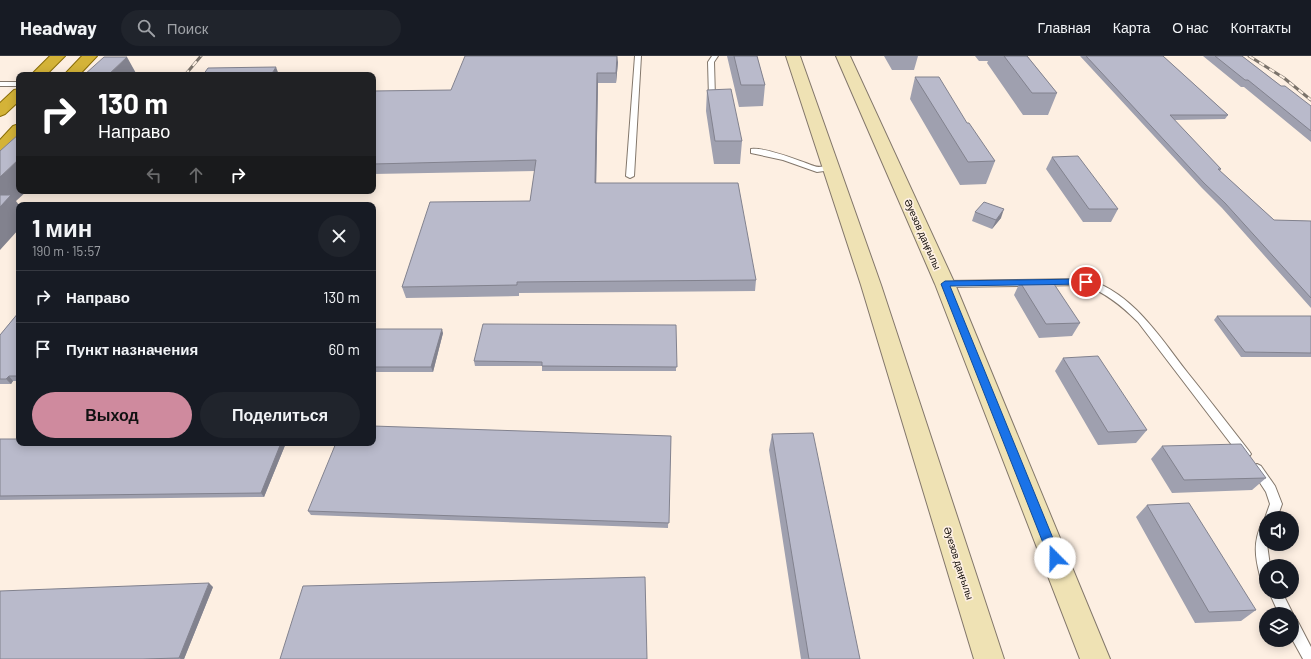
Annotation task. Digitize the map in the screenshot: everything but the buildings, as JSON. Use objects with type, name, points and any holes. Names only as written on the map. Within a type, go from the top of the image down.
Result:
[{"type":"highway","points":[[41,72],[58,56]]},
{"type":"highway","points":[[74,72],[90,56]]},
{"type":"highway","points":[[0,111],[16,96]]},
{"type":"highway","points":[[0,149],[16,132]]},
{"type":"main road","name":"Әуезов даңғылы","points":[[793,56],[871,285],[989,659]]},
{"type":"main road","name":"Әуезов даңғылы","points":[[843,56],[945,284],[1095,659]]},
{"type":"lane","points":[[630,176],[638,56]]},
{"type":"lane","points":[[712,98],[711,62],[715,56]]},
{"type":"lane","points":[[0,84],[16,84]]},
{"type":"lane","points":[[754,151],[785,158],[817,170],[831,168]]},
{"type":"lane","points":[[945,284],[1086,282],[1103,288],[1115,295],[1141,320],[1267,484],[1276,504],[1274,511]]},
{"type":"lane","points":[[1299,638],[1310,659]]},
{"type":"railway","points":[[188,72],[201,56]]},
{"type":"railway","points":[[1249,56],[1284,78],[1311,100]]},
{"type":"route","points":[[1055,558],[945,284],[1086,282]]}]
